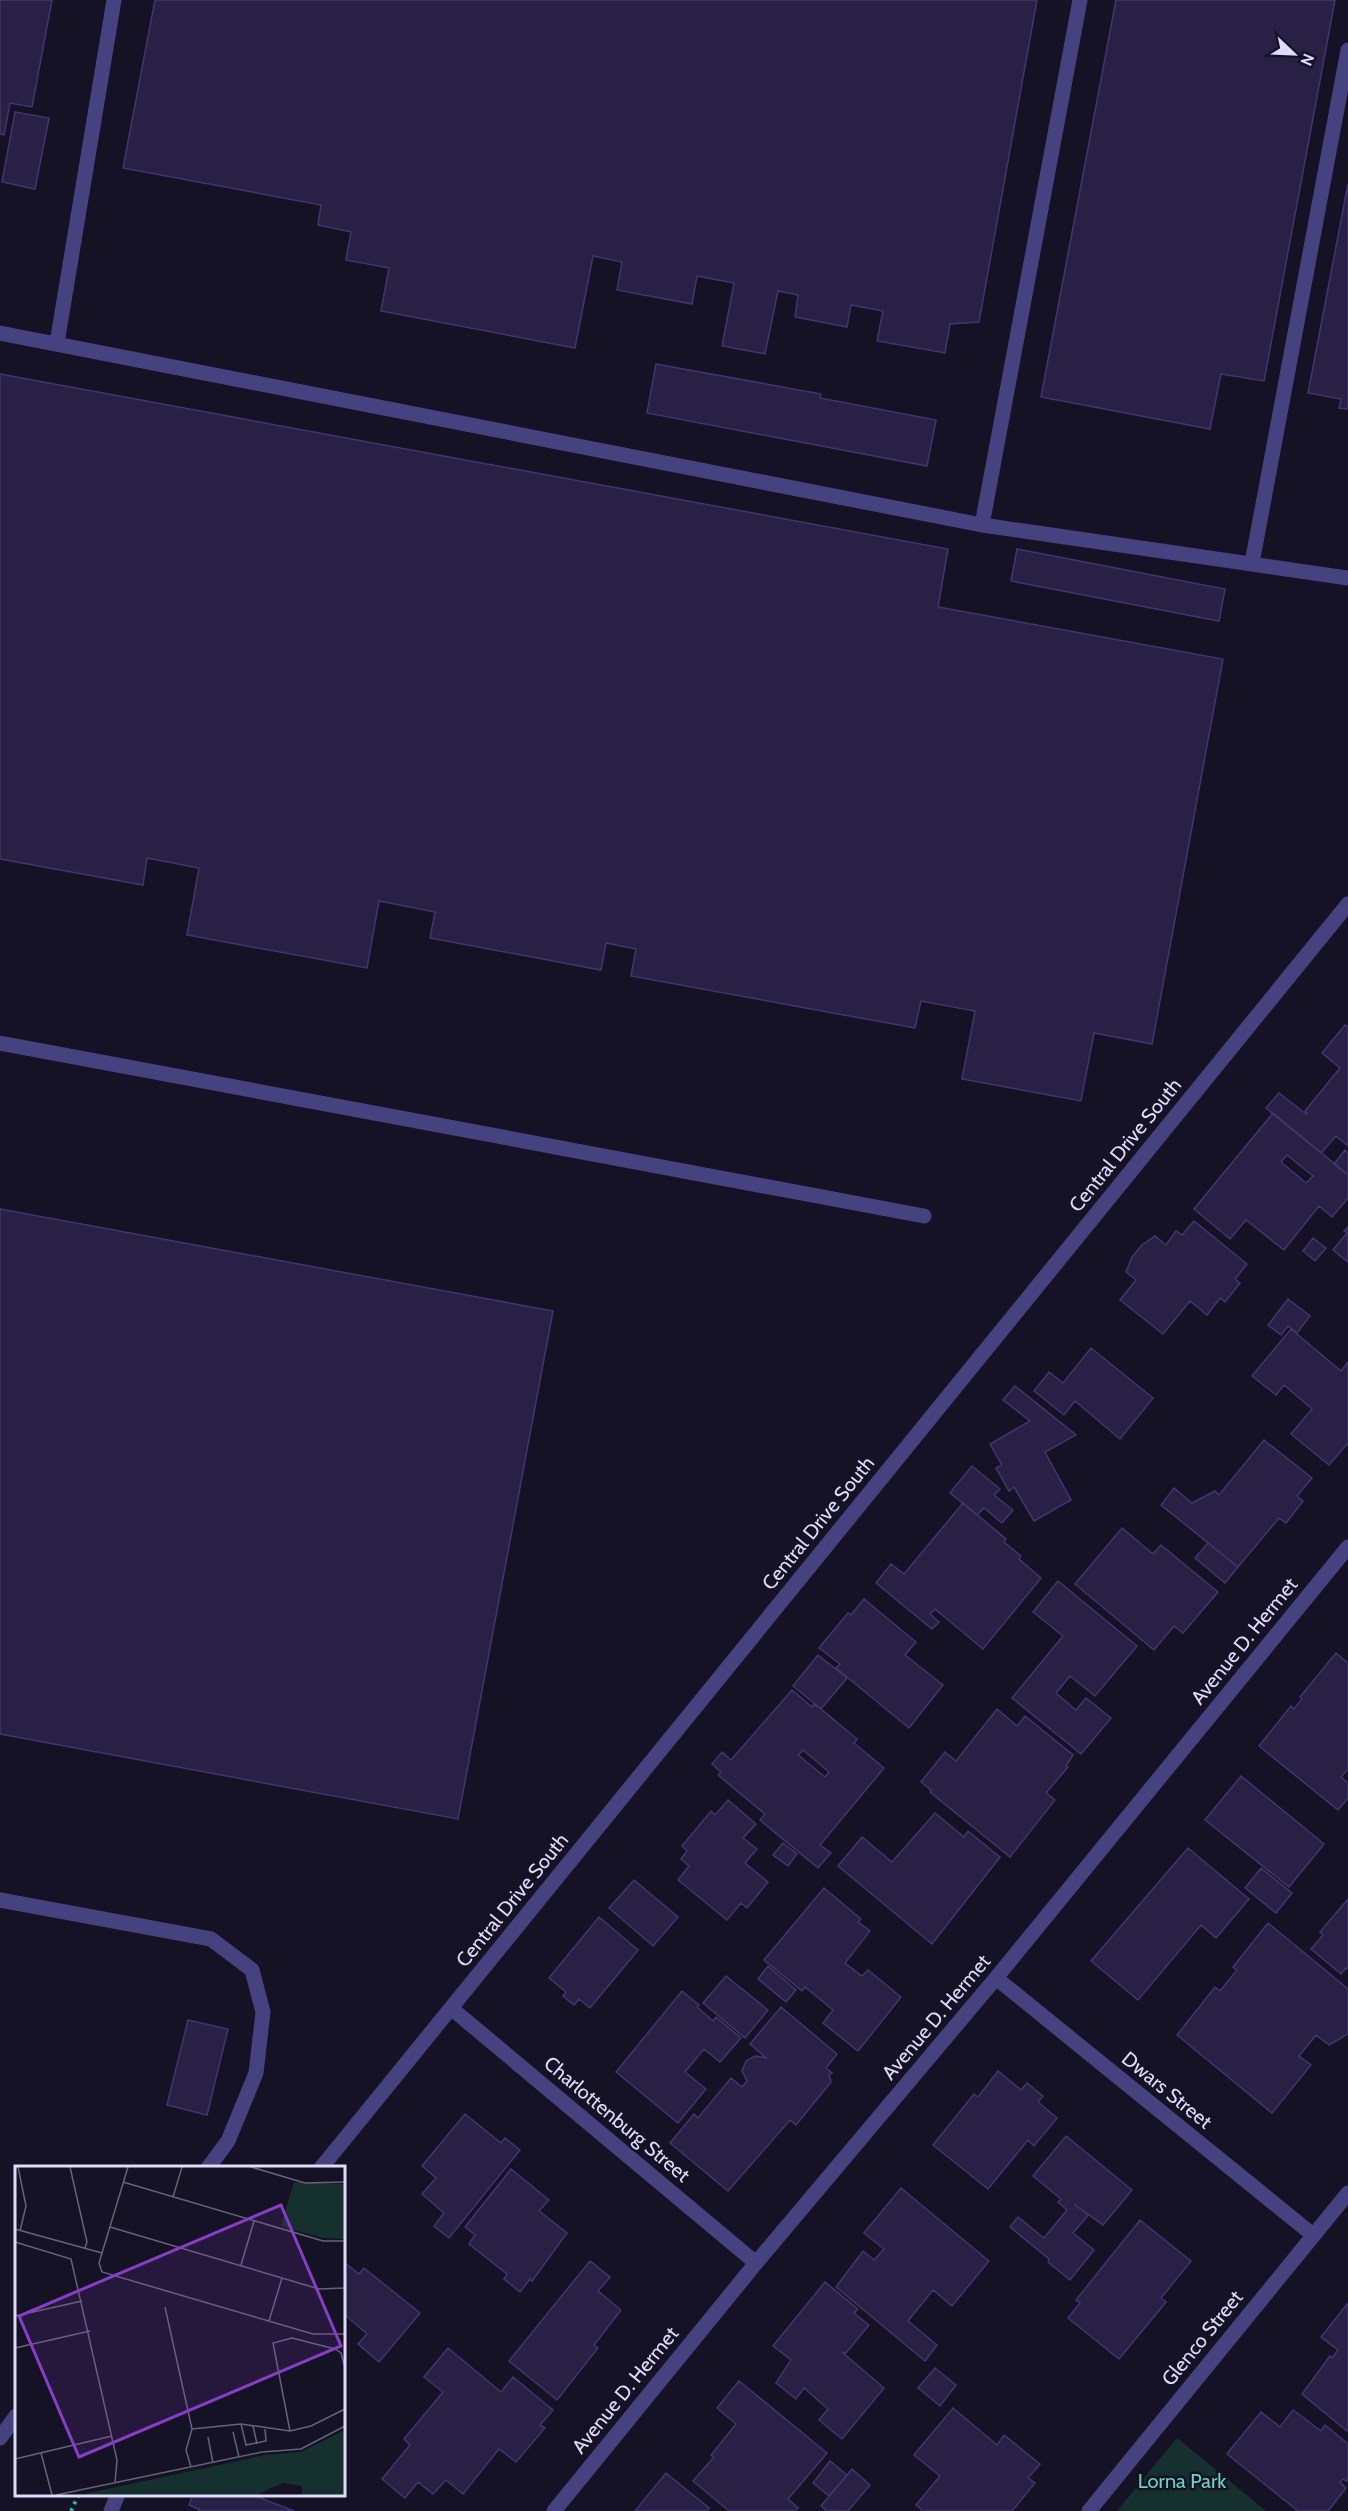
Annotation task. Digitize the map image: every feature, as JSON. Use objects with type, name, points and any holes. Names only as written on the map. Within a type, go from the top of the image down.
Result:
[{"type":"street","points":[[57,343],[114,0]]},
{"type":"street","points":[[982,525],[1080,0]]},
{"type":"street","points":[[1252,563],[1348,51]]},
{"type":"street","points":[[0,333],[982,525],[1348,578]]},
{"type":"street","name":"Central Drive South","points":[[323,2166],[1348,904]]},
{"type":"street","points":[[0,1043],[924,1216]]},
{"type":"street","name":"Avenue D. Hermet","points":[[554,2511],[756,2263],[996,1978],[1348,1547]]},
{"type":"street","points":[[0,1900],[211,1939],[252,1970],[263,2012],[256,2073],[228,2141],[209,2166]]},
{"type":"street","name":"Dwars Street","points":[[996,1978],[1313,2235]]},
{"type":"street","name":"Charlottenburg Street","points":[[451,2008],[756,2263]]},
{"type":"street","name":"Glenco Street","points":[[1089,2511],[1348,2193]]},
{"type":"street","points":[[0,2438],[15,2417]]},
{"type":"street","points":[[111,2511],[116,2496]]},
{"type":"path","points":[[71,2511],[78,2496]]},
{"type":"green space","name":"Lorna Park","points":[[1177,2438],[1266,2511],[1117,2511]]},
{"type":"building","points":[[0,0],[52,0],[32,107],[10,103],[4,135],[0,134]]},
{"type":"building","points":[[155,0],[1037,0],[979,322],[950,324],[945,353],[877,341],[883,311],[851,305],[847,327],[795,317],[798,295],[778,291],[765,354],[722,346],[734,283],[697,276],[692,304],[617,290],[622,262],[593,256],[575,348],[381,311],[389,268],[346,260],[351,232],[318,225],[321,205],[123,168]]},
{"type":"building","points":[[1116,0],[1335,0],[1264,381],[1221,374],[1210,429],[1041,397]]},
{"type":"building","points":[[15,112],[49,118],[35,189],[2,182]]},
{"type":"building","points":[[1348,184],[1348,409],[1339,408],[1341,399],[1308,393]]},
{"type":"building","points":[[656,364],[821,394],[820,398],[936,420],[927,466],[647,413]]},
{"type":"building","points":[[0,374],[948,549],[938,607],[1223,659],[1152,1044],[1094,1033],[1081,1101],[962,1079],[975,1011],[921,1001],[915,1028],[631,976],[636,949],[606,943],[601,970],[430,938],[435,912],[379,901],[367,968],[187,935],[199,868],[147,858],[143,885],[0,859]]},
{"type":"building","points":[[1017,549],[1225,589],[1219,621],[1011,581]]},
{"type":"building","points":[[1345,1025],[1348,1027],[1348,1146],[1336,1136],[1321,1153],[1266,1108],[1279,1093],[1307,1113],[1305,1111],[1340,1068],[1322,1053]]},
{"type":"building","points":[[1273,1113],[1348,1175],[1348,1198],[1332,1217],[1319,1206],[1284,1250],[1246,1220],[1230,1239],[1194,1209]],"holes":[[[1287,1155],[1313,1176],[1306,1183],[1281,1162]]]},
{"type":"building","points":[[1345,1150],[1348,1153],[1348,1175],[1334,1164]]},
{"type":"building","points":[[0,1209],[553,1311],[458,1819],[0,1734]]},
{"type":"building","points":[[1194,1221],[1247,1264],[1235,1279],[1240,1283],[1225,1302],[1220,1298],[1207,1315],[1190,1301],[1163,1334],[1120,1300],[1136,1280],[1126,1272],[1132,1257],[1142,1245],[1155,1236],[1166,1245],[1176,1231],[1182,1235]]},
{"type":"building","points":[[1348,1227],[1348,1262],[1333,1250],[1347,1233],[1344,1231]]},
{"type":"building","points":[[1313,1238],[1326,1248],[1315,1261],[1303,1251]]},
{"type":"building","points":[[1288,1299],[1310,1316],[1297,1333],[1288,1326],[1281,1335],[1268,1325]]},
{"type":"building","points":[[1291,1329],[1341,1371],[1348,1362],[1348,1443],[1329,1465],[1291,1434],[1312,1409],[1284,1385],[1276,1395],[1252,1376]]},
{"type":"building","points":[[1091,1348],[1153,1398],[1120,1439],[1075,1401],[1064,1415],[1034,1391],[1049,1372],[1063,1383]]},
{"type":"building","points":[[1015,1386],[1076,1435],[1045,1452],[1071,1500],[1034,1521],[1014,1487],[1009,1491],[996,1468],[1002,1465],[990,1444],[1030,1421],[1003,1400]]},
{"type":"building","points":[[1264,1440],[1312,1478],[1297,1496],[1303,1501],[1286,1523],[1279,1518],[1238,1567],[1161,1505],[1174,1488],[1192,1503],[1215,1491],[1219,1495]]},
{"type":"building","points":[[972,1466],[1000,1489],[994,1495],[1013,1510],[1002,1523],[984,1508],[977,1515],[950,1493]]},
{"type":"building","points":[[963,1503],[1006,1539],[1004,1542],[1021,1556],[1019,1559],[1041,1578],[983,1649],[935,1609],[930,1614],[939,1622],[932,1629],[876,1583],[891,1564],[904,1574]]},
{"type":"building","points":[[1122,1528],[1153,1554],[1161,1545],[1218,1592],[1183,1633],[1174,1626],[1154,1650],[1075,1584]]},
{"type":"building","points":[[1208,1543],[1238,1567],[1225,1583],[1195,1558]]},
{"type":"building","points":[[1058,1581],[1137,1646],[1095,1696],[1070,1676],[1056,1693],[1076,1710],[1086,1698],[1111,1718],[1081,1754],[1012,1698],[1063,1636],[1033,1612]]},
{"type":"building","points":[[864,1599],[916,1642],[905,1655],[943,1685],[909,1728],[836,1668],[840,1664],[819,1648],[848,1613],[851,1615]]},
{"type":"building","points":[[1336,1653],[1348,1663],[1348,1769],[1341,1777],[1348,1783],[1348,1798],[1338,1810],[1259,1746],[1291,1706],[1294,1709],[1302,1699],[1300,1697]]},
{"type":"building","points":[[818,1655],[847,1678],[821,1709],[793,1686]]},
{"type":"building","points":[[792,1690],[812,1707],[814,1704],[821,1709],[857,1739],[854,1743],[884,1768],[820,1845],[831,1853],[818,1868],[760,1820],[765,1814],[718,1775],[721,1772],[712,1764],[722,1752],[731,1760]],"holes":[[[803,1750],[829,1772],[825,1777],[798,1755]]]},
{"type":"building","points":[[997,1709],[1017,1726],[1025,1716],[1073,1755],[1066,1766],[1068,1767],[1046,1793],[1055,1800],[1010,1857],[930,1792],[931,1790],[921,1782],[945,1752],[956,1761]]},
{"type":"building","points":[[1241,1776],[1324,1844],[1289,1887],[1205,1820]]},
{"type":"building","points":[[728,1800],[756,1824],[743,1838],[757,1849],[745,1863],[768,1882],[747,1908],[741,1903],[727,1920],[678,1880],[689,1866],[681,1859],[687,1851],[682,1846],[711,1811],[715,1815]]},
{"type":"building","points":[[935,1813],[964,1837],[968,1831],[1000,1857],[932,1944],[838,1866],[862,1837],[892,1862]]},
{"type":"building","points":[[783,1843],[797,1854],[788,1866],[773,1855]]},
{"type":"building","points":[[1188,1848],[1249,1899],[1216,1938],[1201,1925],[1138,2000],[1091,1961]]},
{"type":"building","points":[[1261,1868],[1292,1893],[1276,1913],[1245,1888]]},
{"type":"building","points":[[634,1880],[678,1917],[653,1946],[609,1908]]},
{"type":"building","points":[[824,1888],[861,1919],[858,1922],[870,1931],[845,1963],[862,1976],[868,1970],[901,1997],[858,2051],[823,2023],[833,2010],[805,1987],[802,1991],[764,1960]]},
{"type":"building","points":[[1348,1899],[1348,1969],[1346,1968],[1341,1974],[1311,1949],[1323,1935],[1320,1932]]},
{"type":"building","points":[[599,1917],[638,1950],[590,2008],[579,1999],[574,2005],[563,1996],[566,1992],[549,1978]]},
{"type":"building","points":[[1268,1923],[1348,1989],[1348,2034],[1329,2045],[1316,2035],[1299,2056],[1311,2065],[1272,2113],[1177,2035],[1215,1987],[1220,1991],[1237,1970],[1233,1967]]},
{"type":"building","points":[[768,1966],[796,1990],[786,2002],[758,1979]]},
{"type":"building","points":[[726,1976],[768,2010],[745,2038],[703,2003]]},
{"type":"building","points":[[682,1991],[713,2021],[716,2017],[741,2038],[720,2062],[704,2049],[685,2072],[706,2089],[678,2123],[616,2072]]},
{"type":"building","points":[[781,2007],[837,2054],[826,2068],[832,2073],[829,2075],[831,2082],[796,2125],[790,2120],[728,2191],[670,2143],[694,2114],[698,2118],[731,2078],[742,2087],[747,2081],[742,2071],[746,2061],[755,2056],[766,2058],[750,2044]]},
{"type":"building","points":[[188,2020],[228,2029],[207,2115],[167,2105]]},
{"type":"building","points":[[998,2071],[1021,2090],[1027,2083],[1043,2096],[1038,2102],[1057,2118],[1034,2146],[1028,2140],[988,2189],[933,2145],[974,2094],[978,2097]]},
{"type":"building","points":[[465,2114],[501,2143],[505,2138],[520,2150],[449,2238],[434,2226],[444,2213],[422,2194],[436,2178],[422,2166]]},
{"type":"building","points":[[1066,2136],[1132,2190],[1103,2225],[1074,2204],[1088,2215],[1073,2233],[1094,2250],[1070,2280],[1048,2262],[1049,2259],[1010,2227],[1018,2217],[1044,2238],[1067,2210],[1058,2202],[1061,2199],[1033,2176]]},
{"type":"building","points":[[511,2169],[549,2200],[539,2211],[567,2233],[532,2281],[530,2279],[520,2292],[504,2279],[507,2274],[469,2244],[475,2235],[465,2227]]},
{"type":"building","points":[[901,2188],[989,2261],[952,2306],[933,2290],[908,2321],[937,2345],[925,2361],[836,2287],[863,2251],[874,2260],[884,2249],[864,2233]]},
{"type":"building","points":[[1140,2220],[1191,2261],[1161,2298],[1166,2302],[1119,2359],[1068,2318],[1080,2303],[1076,2300]]},
{"type":"building","points":[[590,2261],[610,2277],[598,2291],[621,2310],[594,2345],[598,2348],[557,2400],[509,2361]]},
{"type":"building","points":[[345,2263],[359,2274],[364,2268],[420,2313],[379,2362],[358,2344],[367,2334],[345,2315]]},
{"type":"building","points":[[825,2282],[858,2309],[854,2313],[869,2325],[846,2353],[842,2352],[884,2388],[842,2439],[819,2420],[828,2409],[804,2388],[796,2399],[776,2383],[791,2360],[773,2346]]},
{"type":"building","points":[[1348,2303],[1347,2431],[1302,2394],[1330,2356],[1332,2358],[1338,2350],[1321,2337]]},
{"type":"building","points":[[448,2348],[501,2392],[513,2377],[553,2410],[540,2425],[545,2428],[516,2462],[499,2449],[463,2494],[446,2480],[433,2494],[418,2482],[405,2498],[382,2479],[410,2445],[404,2439],[443,2392],[424,2377]]},
{"type":"building","points":[[935,2368],[956,2385],[940,2406],[918,2388]]},
{"type":"building","points":[[739,2381],[827,2453],[788,2499],[798,2508],[795,2511],[729,2511],[693,2481],[714,2457],[711,2455],[736,2424],[717,2408]]},
{"type":"building","points":[[953,2408],[997,2445],[1004,2435],[1040,2464],[1028,2478],[1035,2483],[1012,2511],[923,2511],[916,2505],[940,2476],[914,2455]]},
{"type":"building","points":[[1293,2410],[1321,2431],[1325,2425],[1348,2444],[1348,2482],[1343,2479],[1340,2482],[1346,2488],[1328,2511],[1298,2511],[1227,2454],[1261,2412],[1280,2427]]},
{"type":"building","points":[[830,2461],[847,2475],[829,2496],[813,2483]]},
{"type":"building","points":[[852,2469],[870,2485],[848,2511],[827,2511],[821,2506]]},
{"type":"building","points":[[666,2473],[709,2508],[707,2511],[635,2511]]},
{"type":"building","points":[[192,2496],[255,2496],[294,2511],[198,2511],[199,2509],[189,2505]]}]
